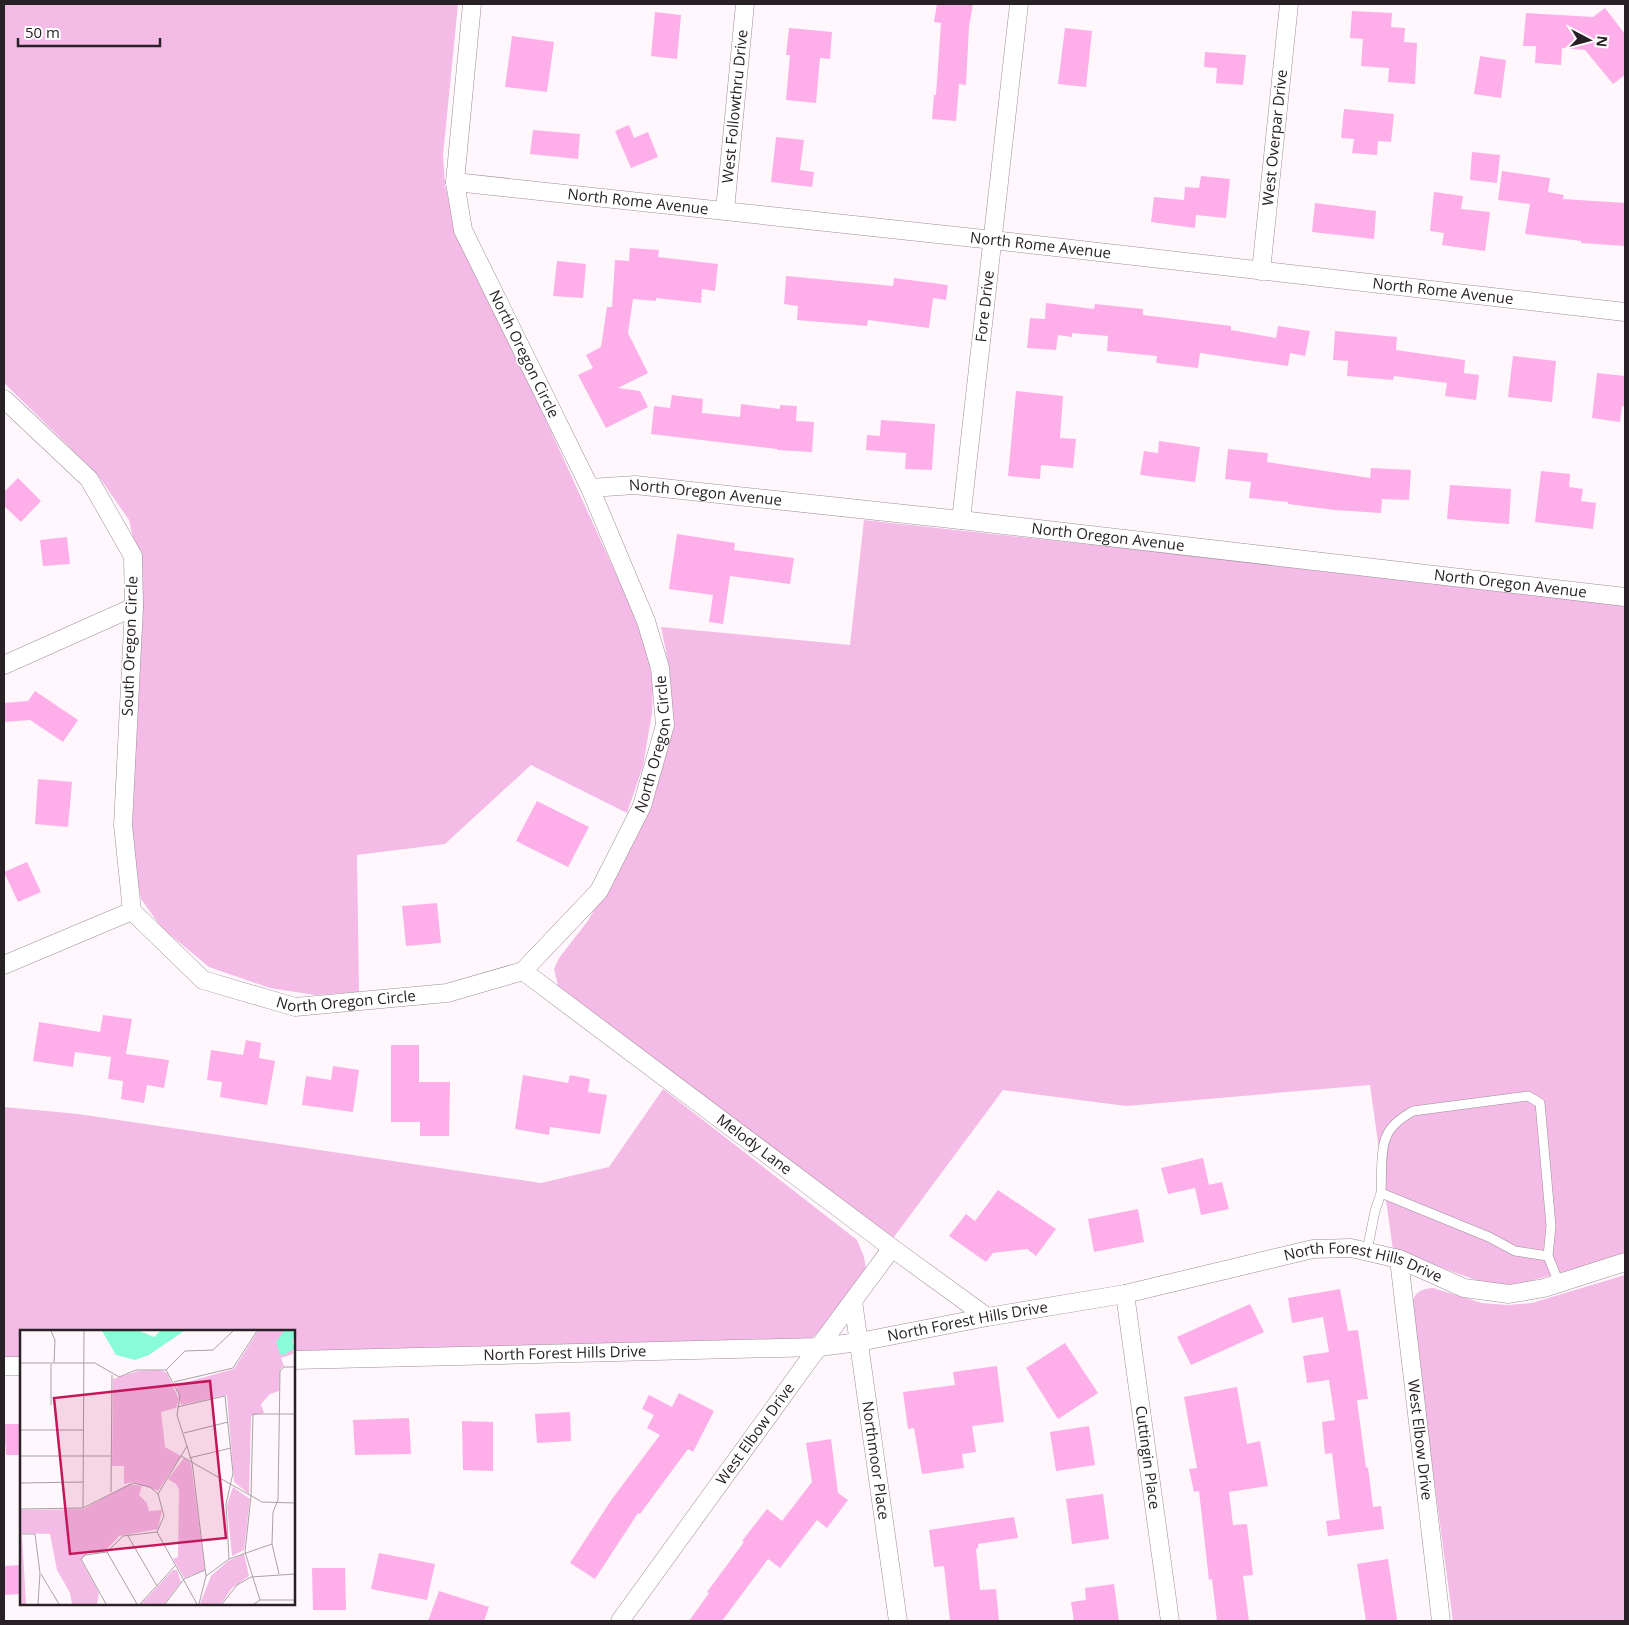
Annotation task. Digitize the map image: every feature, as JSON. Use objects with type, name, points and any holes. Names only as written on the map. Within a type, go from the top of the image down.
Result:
[{"type":"street","name":"North Oregon Circle","points":[[132,912],[203,980],[295,1007],[447,993],[523,972],[599,891],[642,806],[665,725],[660,668],[646,621],[590,488],[463,230],[455,182],[472,4]]},
{"type":"street","name":"West Followthru Drive","points":[[725,210],[745,4]]},
{"type":"street","name":"Fore Drive","points":[[961,520],[1018,4]]},
{"type":"street","name":"West Overpar Drive","points":[[1260,271],[1289,4]]},
{"type":"street","name":"North Rome Avenue","points":[[455,182],[725,210],[1625,312]]},
{"type":"street","name":"South Oregon Circle","points":[[4,399],[89,479],[133,556],[134,607],[123,825],[132,912]]},
{"type":"street","name":"North Oregon Avenue","points":[[590,488],[635,485],[961,520],[1625,597]]},
{"type":"street","points":[[4,665],[134,607]]},
{"type":"street","points":[[4,965],[132,912]]},
{"type":"street","name":"Melody Lane","points":[[523,972],[986,1317]]},
{"type":"street","name":"West Elbow Drive","points":[[620,1621],[892,1248]]},
{"type":"street","name":"North Forest Hills Drive","points":[[295,1360],[819,1347],[860,1342],[986,1317],[1125,1294],[1313,1249],[1351,1248],[1367,1251],[1399,1259],[1464,1288],[1509,1294],[1544,1288],[1625,1262]]},
{"type":"street","name":"West Elbow Drive","points":[[1399,1259],[1442,1621]]},
{"type":"street","name":"Cuttingin Place","points":[[1125,1294],[1170,1621]]},
{"type":"street","name":"Northmoor Place","points":[[853,1301],[898,1621]]},
{"type":"street","points":[[4,1366],[20,1366]]},
{"type":"lane","points":[[1367,1251],[1375,1211],[1381,1194],[1386,1135],[1398,1120],[1413,1111],[1528,1096],[1540,1103],[1551,1226],[1548,1256],[1559,1283]]},
{"type":"lane","points":[[1381,1194],[1489,1237],[1515,1251],[1548,1256]]},
{"type":"shaded area","points":[[4,4],[458,4],[443,155],[445,185],[454,222],[472,266],[539,405],[626,596],[646,648],[653,683],[652,713],[643,766],[627,813],[531,765],[445,844],[357,855],[359,992],[315,995],[270,988],[209,967],[161,927],[141,899],[131,844],[141,605],[139,566],[129,520],[97,474],[4,383]]},
{"type":"shaded area","points":[[864,520],[1625,603],[1625,1254],[1526,1282],[1504,1285],[1484,1283],[1393,1250],[1370,1085],[1126,1106],[1003,1090],[891,1241],[559,989],[554,969],[559,958],[587,922],[612,880],[670,717],[670,672],[661,627],[850,645]]},
{"type":"shaded area","points":[[663,1089],[857,1240],[864,1257],[866,1269],[821,1329],[811,1339],[295,1353],[295,1330],[20,1330],[20,1359],[4,1360],[4,1107],[78,1114],[541,1183],[609,1167]]},
{"type":"shaded area","points":[[1625,1275],[1625,1621],[1453,1621],[1411,1308],[1413,1299],[1420,1291],[1433,1288],[1482,1303],[1508,1305],[1532,1303]]},
{"type":"building","points":[[937,4],[973,4],[969,27],[966,85],[959,84],[956,121],[932,119],[934,95],[936,95],[941,23],[934,22]]},
{"type":"building","points":[[1605,8],[1625,34],[1625,75],[1613,84],[1585,50],[1562,48],[1561,65],[1535,63],[1536,46],[1523,46],[1526,13],[1593,17]]},
{"type":"building","points":[[1352,11],[1392,13],[1391,27],[1405,28],[1404,42],[1417,43],[1415,84],[1388,82],[1389,68],[1361,66],[1363,39],[1350,38]]},
{"type":"building","points":[[655,12],[681,15],[677,59],[651,56]]},
{"type":"building","points":[[789,28],[832,32],[830,59],[820,58],[816,103],[786,100],[790,55],[786,55]]},
{"type":"building","points":[[1065,28],[1092,31],[1086,87],[1058,84]]},
{"type":"building","points":[[512,36],[554,42],[547,92],[505,87]]},
{"type":"building","points":[[1205,52],[1246,55],[1243,85],[1216,83],[1217,68],[1204,67]]},
{"type":"building","points":[[1480,56],[1506,60],[1501,98],[1474,94]]},
{"type":"building","points":[[1344,109],[1394,114],[1391,142],[1378,141],[1377,155],[1352,153],[1354,139],[1341,138]]},
{"type":"building","points":[[629,125],[634,138],[648,132],[658,157],[631,168],[615,131]]},
{"type":"building","points":[[533,130],[580,134],[578,159],[530,154]]},
{"type":"building","points":[[776,137],[804,140],[800,170],[814,172],[812,187],[771,182]]},
{"type":"building","points":[[1472,152],[1500,155],[1497,183],[1470,180]]},
{"type":"building","points":[[1502,171],[1550,178],[1548,192],[1564,195],[1563,199],[1625,203],[1625,246],[1581,243],[1581,241],[1525,234],[1530,204],[1498,200]]},
{"type":"building","points":[[1201,176],[1230,179],[1226,218],[1196,215],[1195,228],[1151,222],[1154,197],[1184,200],[1185,187],[1199,188]]},
{"type":"building","points":[[1434,192],[1463,196],[1461,209],[1490,212],[1485,251],[1442,245],[1444,233],[1430,231]]},
{"type":"building","points":[[1315,203],[1376,211],[1374,239],[1312,232]]},
{"type":"building","points":[[630,248],[659,250],[658,257],[718,264],[715,291],[702,289],[701,303],[656,298],[656,301],[633,299],[628,333],[648,373],[618,388],[640,391],[648,407],[606,428],[578,375],[593,368],[586,355],[601,347],[607,307],[612,307],[615,260],[629,261]]},
{"type":"building","points":[[557,261],[586,264],[583,298],[553,296]]},
{"type":"building","points":[[786,276],[893,286],[894,278],[948,285],[946,300],[933,298],[929,328],[868,320],[867,326],[797,320],[798,306],[784,304]]},
{"type":"building","points":[[1046,303],[1094,309],[1095,304],[1143,309],[1143,315],[1231,326],[1231,330],[1276,338],[1278,326],[1310,331],[1305,356],[1290,353],[1288,366],[1200,353],[1198,368],[1156,363],[1157,356],[1107,351],[1108,336],[1072,333],[1072,337],[1058,335],[1056,350],[1027,348],[1030,318],[1045,319]]},
{"type":"building","points":[[1335,331],[1397,337],[1396,350],[1465,360],[1464,373],[1479,375],[1476,400],[1445,396],[1447,383],[1394,376],[1393,380],[1347,376],[1348,361],[1333,360]]},
{"type":"building","points":[[1513,356],[1556,361],[1552,402],[1508,397]]},
{"type":"building","points":[[1597,373],[1625,376],[1625,407],[1622,406],[1620,422],[1592,418]]},
{"type":"building","points":[[1016,391],[1063,396],[1060,438],[1076,439],[1073,468],[1041,465],[1040,479],[1008,476]]},
{"type":"building","points":[[672,395],[703,399],[702,413],[740,417],[741,404],[780,409],[780,405],[797,406],[796,421],[814,422],[812,452],[777,450],[651,434],[654,406],[670,408]]},
{"type":"building","points":[[881,420],[935,424],[932,470],[905,469],[906,453],[866,450],[867,435],[880,436]]},
{"type":"building","points":[[1159,441],[1200,447],[1195,482],[1140,475],[1144,451],[1158,453]]},
{"type":"building","points":[[1228,449],[1268,453],[1267,462],[1370,478],[1371,468],[1411,470],[1409,500],[1382,499],[1381,513],[1334,510],[1249,498],[1251,482],[1225,479]]},
{"type":"building","points":[[1541,471],[1570,474],[1569,487],[1583,489],[1581,501],[1596,503],[1593,529],[1535,522]]},
{"type":"building","points":[[18,478],[41,501],[21,522],[4,506],[4,492]]},
{"type":"building","points":[[1450,485],[1511,489],[1509,524],[1447,519]]},
{"type":"building","points":[[677,534],[735,543],[734,550],[794,558],[790,584],[730,576],[723,624],[709,622],[713,595],[669,589]]},
{"type":"building","points":[[67,537],[70,564],[43,566],[40,540]]},
{"type":"building","points":[[35,691],[78,720],[63,742],[30,720],[4,722],[4,703],[28,701]]},
{"type":"building","points":[[38,779],[72,782],[68,827],[35,824]]},
{"type":"building","points":[[537,801],[589,827],[568,867],[516,841]]},
{"type":"building","points":[[27,862],[41,892],[18,902],[4,872]]},
{"type":"building","points":[[437,903],[441,943],[406,946],[402,906]]},
{"type":"building","points":[[103,1015],[132,1019],[126,1054],[169,1060],[164,1088],[147,1085],[144,1103],[121,1099],[123,1081],[108,1079],[111,1057],[75,1052],[73,1067],[33,1061],[39,1022],[100,1032]]},
{"type":"building","points":[[246,1040],[261,1043],[259,1058],[275,1061],[267,1105],[220,1097],[222,1082],[207,1080],[211,1050],[243,1055]]},
{"type":"building","points":[[391,1045],[419,1045],[419,1082],[450,1082],[449,1136],[420,1136],[420,1122],[391,1122]]},
{"type":"building","points":[[333,1066],[359,1070],[353,1112],[302,1105],[306,1076],[331,1080]]},
{"type":"building","points":[[523,1075],[568,1083],[570,1075],[590,1079],[588,1092],[607,1095],[600,1134],[550,1127],[549,1135],[515,1129]]},
{"type":"building","points":[[1203,1158],[1209,1185],[1168,1194],[1161,1168]]},
{"type":"building","points":[[1222,1182],[1229,1209],[1201,1215],[1195,1188]]},
{"type":"building","points":[[998,1190],[1056,1229],[1036,1256],[1027,1249],[993,1253],[986,1262],[949,1236],[966,1214],[975,1221]]},
{"type":"building","points":[[1138,1209],[1144,1242],[1094,1252],[1088,1219]]},
{"type":"building","points":[[1340,1289],[1348,1331],[1358,1330],[1368,1399],[1357,1400],[1373,1507],[1381,1506],[1384,1529],[1328,1536],[1326,1521],[1340,1519],[1332,1453],[1325,1454],[1322,1422],[1335,1420],[1329,1380],[1307,1383],[1303,1356],[1329,1352],[1323,1317],[1292,1323],[1288,1298]]},
{"type":"building","points":[[1250,1304],[1264,1332],[1191,1365],[1177,1337]]},
{"type":"building","points":[[1065,1343],[1098,1393],[1058,1419],[1026,1368]]},
{"type":"building","points":[[997,1366],[1004,1422],[972,1426],[976,1452],[962,1454],[964,1468],[922,1474],[914,1428],[908,1429],[903,1392],[955,1385],[953,1372]]},
{"type":"building","points":[[1237,1387],[1247,1444],[1260,1441],[1268,1486],[1229,1492],[1233,1525],[1247,1524],[1253,1575],[1243,1576],[1249,1621],[1217,1621],[1212,1579],[1209,1580],[1199,1491],[1194,1492],[1189,1469],[1197,1468],[1184,1397]]},
{"type":"building","points":[[679,1393],[714,1411],[693,1452],[688,1449],[640,1514],[638,1513],[595,1579],[570,1563],[612,1499],[660,1435],[647,1428],[654,1415],[642,1409],[649,1395],[672,1407]]},
{"type":"building","points":[[570,1412],[571,1441],[537,1443],[535,1414]]},
{"type":"building","points":[[409,1418],[411,1454],[355,1455],[353,1420]]},
{"type":"building","points":[[462,1421],[493,1422],[493,1471],[463,1470]]},
{"type":"building","points":[[4,1424],[20,1424],[20,1455],[6,1455]]},
{"type":"building","points":[[1089,1426],[1095,1465],[1056,1471],[1050,1432]]},
{"type":"building","points":[[831,1439],[838,1493],[848,1500],[827,1528],[817,1520],[780,1568],[768,1559],[722,1621],[689,1621],[709,1593],[707,1592],[744,1542],[742,1541],[767,1509],[782,1521],[812,1482],[806,1443]]},
{"type":"building","points":[[1103,1494],[1109,1539],[1072,1544],[1066,1499]]},
{"type":"building","points":[[1014,1517],[1018,1538],[978,1544],[976,1549],[980,1590],[996,1589],[999,1621],[950,1621],[944,1566],[934,1567],[929,1530]]},
{"type":"building","points":[[379,1553],[435,1564],[427,1600],[371,1589]]},
{"type":"building","points":[[1388,1559],[1397,1620],[1366,1621],[1357,1564]]},
{"type":"building","points":[[20,1565],[20,1594],[4,1595],[4,1566]]},
{"type":"building","points":[[312,1568],[345,1568],[346,1610],[313,1610]]},
{"type":"building","points":[[1114,1584],[1119,1621],[1074,1621],[1071,1602],[1086,1600],[1085,1588]]},
{"type":"building","points":[[439,1591],[489,1607],[484,1621],[428,1621]]}]
